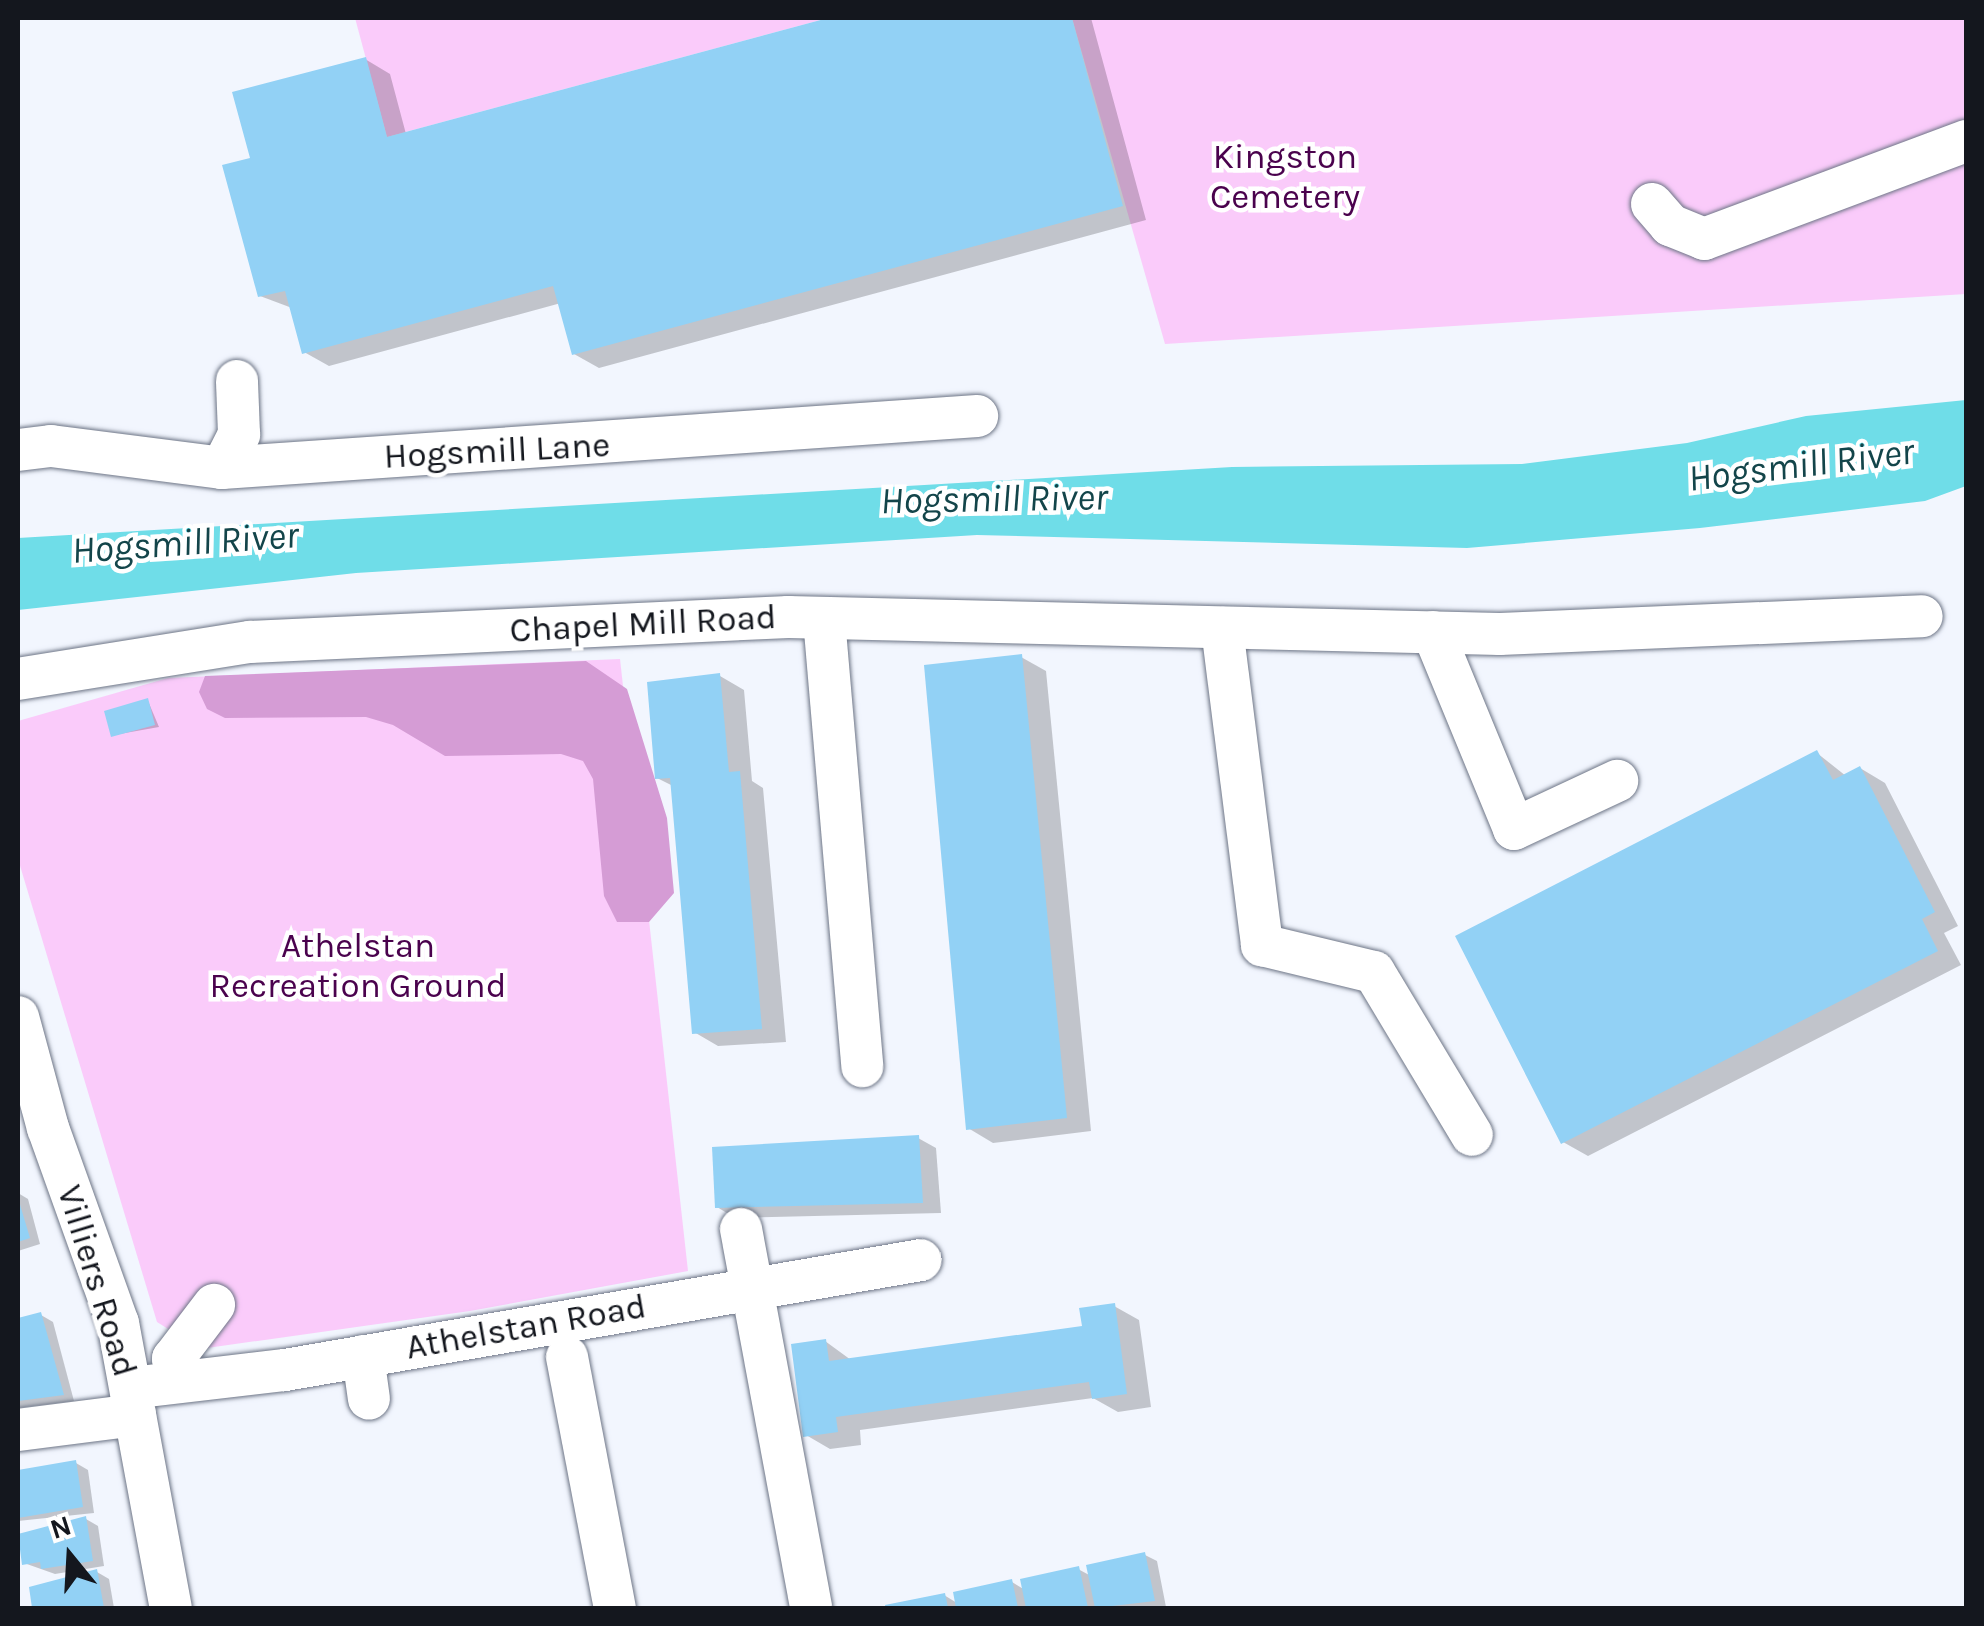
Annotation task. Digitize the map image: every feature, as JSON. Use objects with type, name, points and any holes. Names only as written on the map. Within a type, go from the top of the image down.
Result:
[{"type":"street","points":[[1652,204],[1670,225],[1704,239],[1966,141]]},
{"type":"street","points":[[222,468],[240,434],[237,381]]},
{"type":"street","name":"Hogsmill Lane","points":[[18,450],[51,446],[222,468],[355,444],[977,416]]},
{"type":"street","name":"Chapel Mill Road","points":[[18,678],[250,642],[824,619],[1433,632],[1922,616]]},
{"type":"street","points":[[824,619],[862,1066]]},
{"type":"street","points":[[1222,628],[1262,944],[1374,972],[1472,1135]]},
{"type":"street","points":[[1433,632],[1514,829],[1617,780]]},
{"type":"street","name":"Villiers Road","points":[[18,1017],[33,1129],[118,1322],[171,1608]]},
{"type":"street","points":[[740,1230],[754,1286],[811,1608]]},
{"type":"street","name":"Athelstan Road","points":[[18,1430],[133,1401],[178,1382],[363,1356],[921,1260]]},
{"type":"street","points":[[178,1382],[173,1359],[214,1305]]},
{"type":"street","points":[[363,1356],[369,1399]]},
{"type":"street","points":[[567,1357],[616,1608]]},
{"type":"green space","points":[[355,18],[828,18],[387,137]]},
{"type":"green space","name":"Kingston Cemetery","points":[[1072,18],[1966,18],[1966,294],[1165,344]]},
{"type":"green space","name":"Athelstan Recreation Ground","points":[[620,659],[688,1271],[470,1311],[200,1349],[157,1322],[18,859],[18,721],[168,678]]},
{"type":"shaded area","points":[[586,661],[627,689],[667,818],[674,893],[649,922],[617,922],[604,896],[593,779],[583,761],[561,754],[445,756],[393,725],[366,717],[225,718],[207,709],[199,692],[205,676]]},
{"type":"water","name":"Hogsmill River","points":[[1966,400],[1966,486],[1925,501],[1700,528],[1467,548],[977,535],[356,573],[18,610],[18,538],[1232,467],[1522,464],[1687,443],[1806,416]]},
{"type":"building","points":[[828,18],[1072,18],[1123,206],[572,355],[553,286],[302,354],[285,291],[258,297],[222,165],[250,158],[232,92],[366,57],[387,137]]},
{"type":"building","points":[[1022,654],[1067,1118],[966,1130],[924,665]]},
{"type":"building","points":[[720,673],[729,772],[740,771],[762,1029],[692,1034],[670,778],[655,779],[647,682]]},
{"type":"building","points":[[148,698],[155,725],[111,737],[104,711]]},
{"type":"building","points":[[1817,750],[1833,780],[1860,766],[1935,912],[1922,919],[1938,951],[1561,1144],[1455,936]]},
{"type":"building","points":[[919,1135],[923,1203],[715,1208],[712,1147]]},
{"type":"building","points":[[18,1198],[30,1238],[18,1242]]},
{"type":"building","points":[[1115,1303],[1127,1394],[1092,1399],[1089,1382],[836,1417],[838,1432],[803,1437],[791,1344],[826,1339],[829,1361],[1082,1326],[1079,1308]]},
{"type":"building","points":[[41,1312],[64,1395],[18,1401],[18,1318]]},
{"type":"building","points":[[76,1460],[83,1507],[18,1518],[18,1470]]},
{"type":"building","points":[[86,1516],[93,1561],[41,1569],[40,1562],[22,1565],[18,1534]]},
{"type":"building","points":[[1145,1552],[1155,1601],[1095,1608],[1086,1565]]},
{"type":"building","points":[[1079,1566],[1088,1608],[1026,1608],[1020,1579]]},
{"type":"building","points":[[97,1569],[104,1608],[32,1608],[29,1587]]},
{"type":"building","points":[[1012,1579],[1018,1608],[956,1608],[953,1592]]},
{"type":"building","points":[[945,1593],[948,1608],[885,1605]]}]
